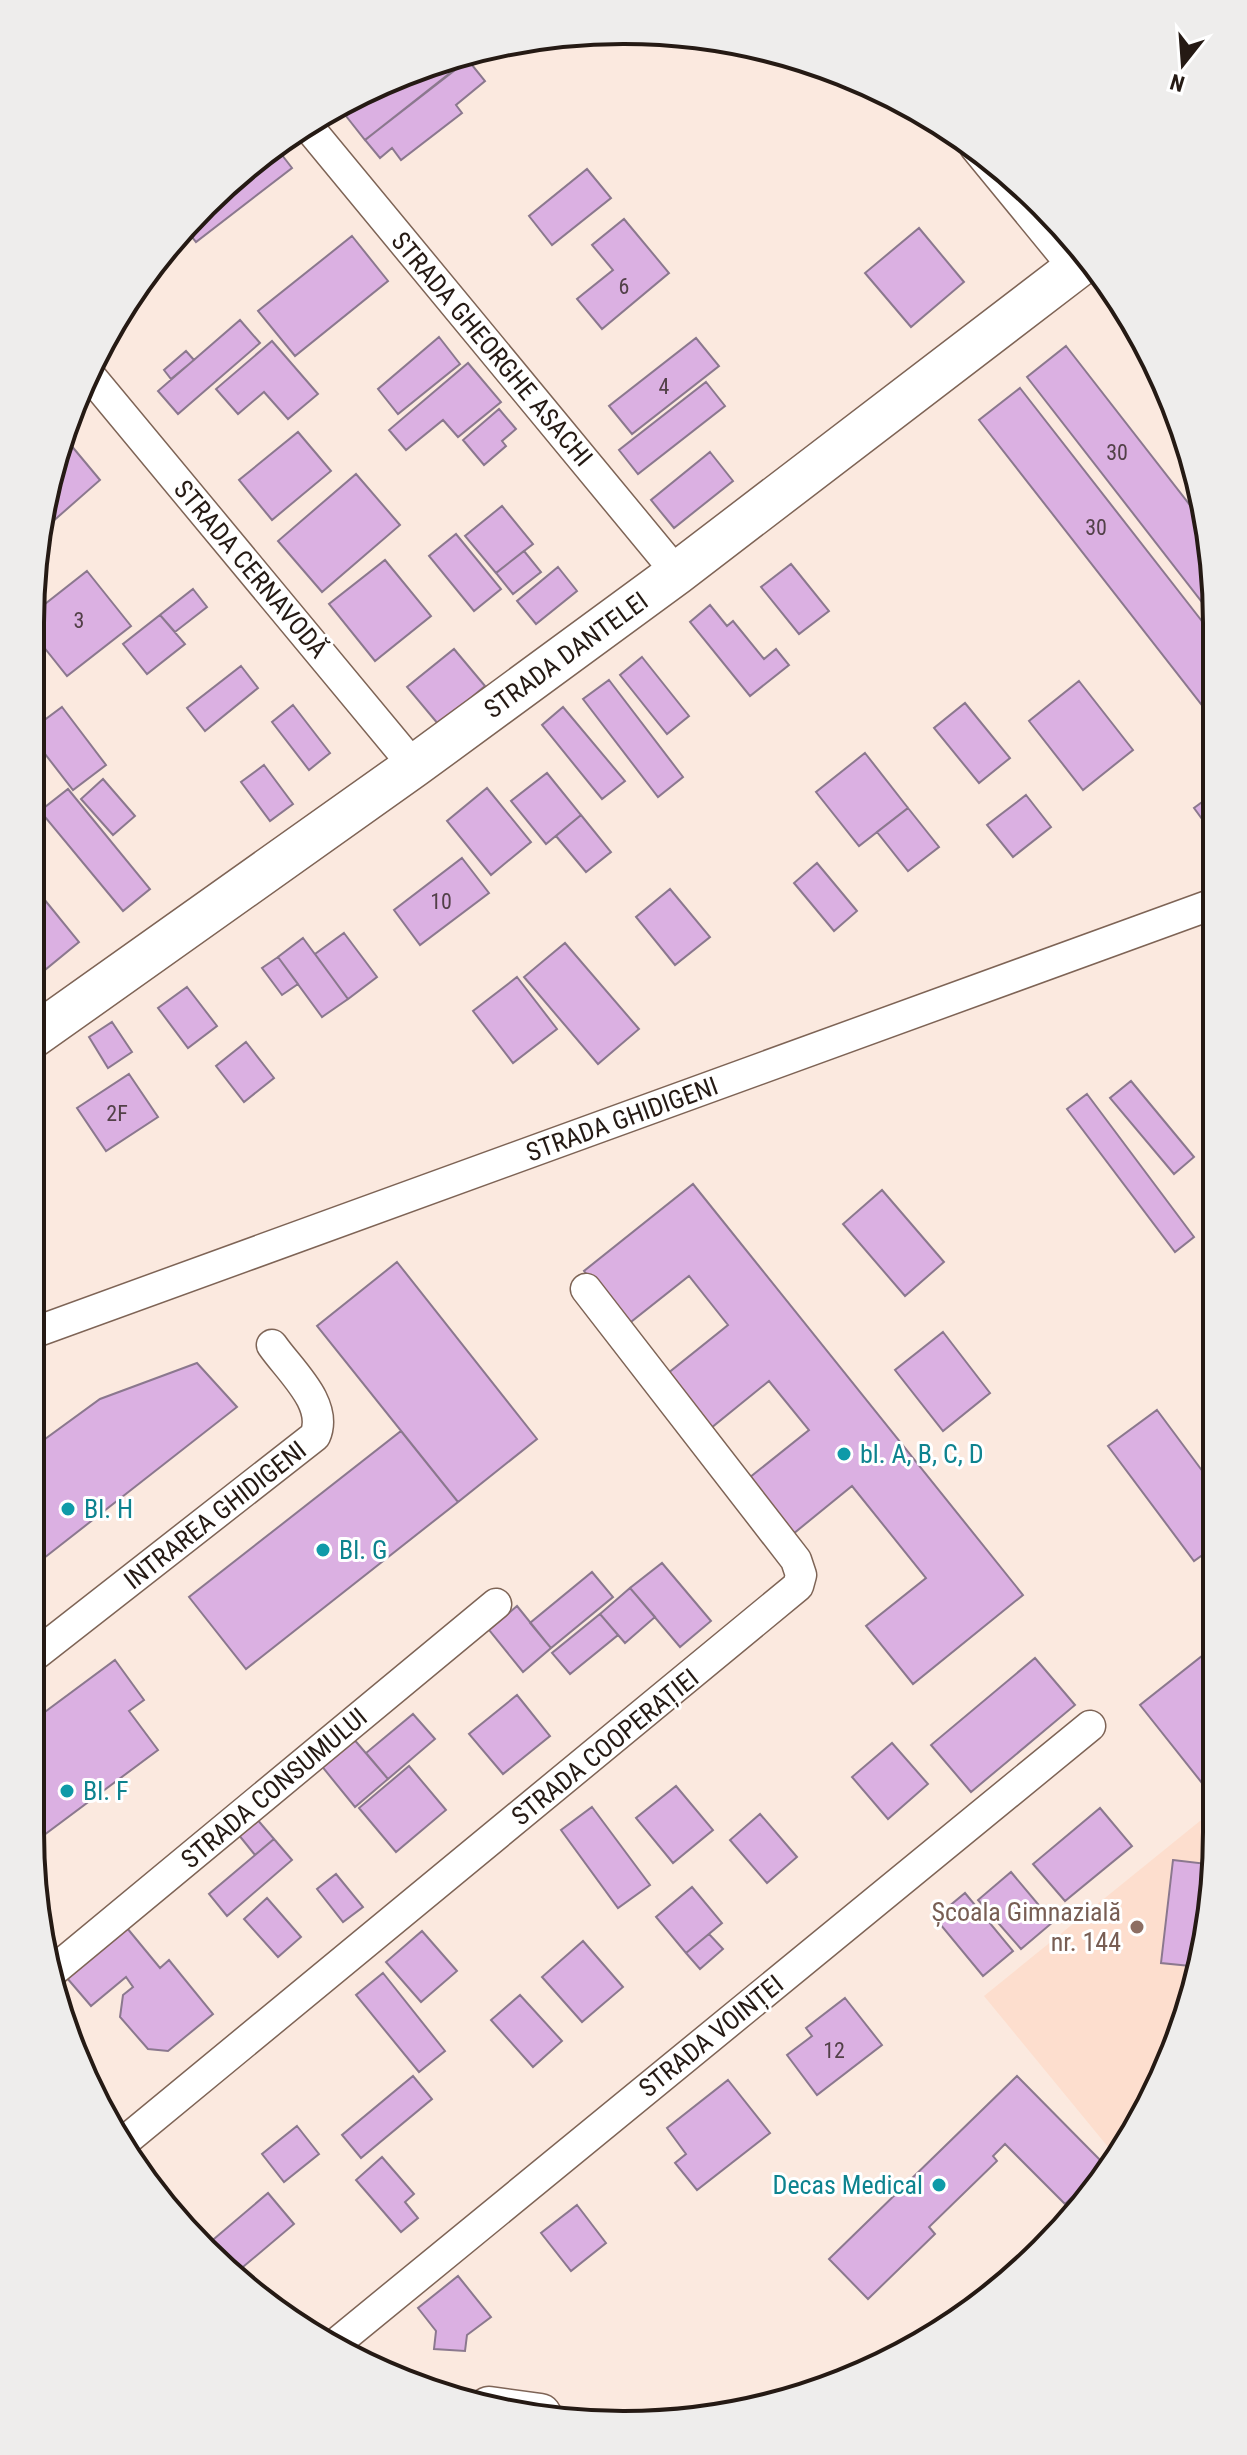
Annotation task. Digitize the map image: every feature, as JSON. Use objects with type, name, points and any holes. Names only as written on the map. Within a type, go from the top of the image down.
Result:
[{"type":"street","name":"STRADA GHEORGHE ASACHI","points":[[314,134],[677,573]]},
{"type":"street","name":"STRADA DANTELEI","points":[[44,1024],[414,766],[677,573],[1079,266]]},
{"type":"street","name":"STRADA CERNAVODĂ","points":[[96,383],[414,766]]},
{"type":"street","name":"STRADA GHIDIGENI","points":[[44,1329],[1203,908]]},
{"type":"street","name":"STRADA COOPERAȚIEI","points":[[131,2136],[798,1586],[801,1575],[796,1560],[586,1289]]},
{"type":"street","name":"INTRAREA GHIDIGENI","points":[[44,1648],[315,1436],[320,1424],[318,1408],[272,1345]]},
{"type":"street","name":"STRADA CONSUMULUI","points":[[60,1965],[496,1604]]},
{"type":"street","name":"STRADA VOINȚEI","points":[[343,2338],[1090,1726]]},
{"type":"shaded area","name":"Școala Gimnazială nr. 144","points":[[1203,1819],[1198,1907],[1183,1981],[1159,2053],[1143,2088],[1108,2147],[984,1996]]},
{"type":"building","points":[[472,65],[485,81],[456,105],[462,113],[401,160],[392,148],[380,158],[365,140],[456,69]]},
{"type":"building","points":[[450,73],[365,140],[346,116],[402,88]]},
{"type":"building","points":[[283,156],[292,168],[196,242],[192,237],[214,214]]},
{"type":"building","points":[[587,169],[611,198],[552,245],[529,216]]},
{"type":"building","points":[[624,219],[669,273],[602,329],[577,299],[613,270],[592,245]]},
{"type":"building","points":[[919,228],[964,282],[911,327],[865,273]]},
{"type":"building","points":[[352,236],[388,281],[295,356],[258,311]]},
{"type":"building","points":[[240,320],[260,343],[178,414],[158,391]]},
{"type":"building","points":[[439,337],[460,364],[398,414],[378,389]]},
{"type":"building","points":[[696,338],[719,366],[632,434],[609,406]]},
{"type":"building","points":[[272,341],[318,394],[288,419],[264,392],[238,414],[216,389]]},
{"type":"building","points":[[1066,346],[1191,507],[1202,603],[1027,377]]},
{"type":"building","points":[[186,351],[194,360],[171,379],[164,370]]},
{"type":"building","points":[[468,363],[501,402],[458,437],[443,420],[406,450],[389,430]]},
{"type":"building","points":[[706,382],[725,406],[638,474],[619,450]]},
{"type":"building","points":[[1020,388],[1203,622],[1203,706],[979,420]]},
{"type":"building","points":[[499,409],[516,429],[502,441],[506,446],[484,465],[463,440]]},
{"type":"building","points":[[298,432],[331,471],[272,520],[239,480]]},
{"type":"building","points":[[72,447],[100,480],[53,521]]},
{"type":"building","points":[[710,452],[733,481],[674,528],[651,500]]},
{"type":"building","points":[[356,474],[400,525],[322,592],[278,541]]},
{"type":"building","points":[[502,506],[533,544],[496,573],[465,536]]},
{"type":"building","points":[[456,534],[501,589],[474,611],[429,556]]},
{"type":"building","points":[[524,551],[541,572],[513,594],[496,573]]},
{"type":"building","points":[[385,560],[431,616],[375,661],[329,604]]},
{"type":"building","points":[[791,564],[829,611],[799,634],[761,587]]},
{"type":"building","points":[[558,567],[577,591],[536,624],[517,601]]},
{"type":"building","points":[[87,571],[131,626],[67,676],[44,647],[45,604]]},
{"type":"building","points":[[193,589],[207,607],[175,632],[160,615]]},
{"type":"building","points":[[710,605],[727,626],[733,621],[764,659],[776,649],[789,665],[750,696],[690,622]]},
{"type":"building","points":[[160,615],[185,644],[147,674],[123,644]]},
{"type":"building","points":[[454,649],[485,686],[439,725],[407,687]]},
{"type":"building","points":[[642,657],[689,716],[667,734],[620,675]]},
{"type":"building","points":[[241,666],[258,688],[205,731],[187,708]]},
{"type":"building","points":[[609,680],[683,777],[658,797],[583,699]]},
{"type":"building","points":[[1079,681],[1133,750],[1083,790],[1029,721]]},
{"type":"building","points":[[965,703],[1010,758],[979,783],[934,728]]},
{"type":"building","points":[[293,705],[330,753],[309,770],[272,722]]},
{"type":"building","points":[[62,707],[106,765],[73,790],[44,753],[44,720]]},
{"type":"building","points":[[563,707],[625,781],[602,799],[542,725]]},
{"type":"building","points":[[865,753],[908,808],[859,846],[816,792]]},
{"type":"building","points":[[264,765],[293,804],[270,821],[241,782]]},
{"type":"building","points":[[547,773],[581,815],[546,844],[511,801]]},
{"type":"building","points":[[103,779],[135,816],[113,835],[81,799]]},
{"type":"building","points":[[487,788],[531,842],[491,875],[447,821]]},
{"type":"building","points":[[68,789],[150,889],[123,911],[44,816],[44,808]]},
{"type":"building","points":[[1026,795],[1051,827],[1013,857],[987,825]]},
{"type":"building","points":[[1203,801],[1203,820],[1194,808]]},
{"type":"building","points":[[908,808],[939,847],[908,871],[877,832]]},
{"type":"building","points":[[581,815],[611,852],[586,872],[556,836]]},
{"type":"building","points":[[462,858],[489,893],[420,945],[394,910]]},
{"type":"building","points":[[817,863],[857,911],[834,931],[794,883]]},
{"type":"building","points":[[670,889],[710,937],[675,965],[636,917]]},
{"type":"building","points":[[44,899],[79,942],[44,971]]},
{"type":"building","points":[[344,933],[377,977],[348,999],[315,954]]},
{"type":"building","points":[[303,938],[348,999],[322,1017],[278,957]]},
{"type":"building","points":[[565,943],[639,1029],[598,1064],[524,977]]},
{"type":"building","points":[[278,957],[298,984],[282,995],[262,968]]},
{"type":"building","points":[[517,977],[557,1029],[513,1063],[473,1011]]},
{"type":"building","points":[[187,987],[217,1026],[188,1048],[158,1008]]},
{"type":"building","points":[[112,1022],[132,1052],[108,1068],[89,1037]]},
{"type":"building","points":[[246,1042],[274,1078],[244,1102],[216,1066]]},
{"type":"building","points":[[129,1074],[158,1117],[106,1151],[77,1108]]},
{"type":"building","points":[[1131,1081],[1194,1157],[1174,1174],[1110,1098]]},
{"type":"building","points":[[1087,1094],[1194,1237],[1175,1252],[1067,1109]]},
{"type":"building","name":"bl. A, B, C, D","points":[[693,1184],[1023,1595],[913,1684],[866,1626],[926,1578],[852,1486],[793,1534],[749,1478],[809,1430],[769,1381],[711,1428],[667,1374],[728,1325],[689,1276],[627,1325],[584,1271]]},
{"type":"building","points":[[882,1190],[944,1262],[905,1296],[843,1224]]},
{"type":"building","name":"Bl. G","points":[[397,1262],[537,1439],[458,1502],[317,1326]]},
{"type":"building","points":[[943,1332],[990,1393],[943,1431],[895,1370]]},
{"type":"building","name":"Bl. H","points":[[197,1363],[237,1407],[44,1558],[44,1440],[100,1399]]},
{"type":"building","points":[[1157,1410],[1203,1472],[1203,1555],[1194,1561],[1108,1446]]},
{"type":"building","name":"Bl. G","points":[[401,1431],[458,1502],[246,1669],[189,1597]]},
{"type":"building","points":[[662,1563],[711,1621],[680,1647],[630,1588]]},
{"type":"building","points":[[592,1572],[613,1597],[551,1648],[530,1623]]},
{"type":"building","points":[[630,1588],[655,1617],[625,1643],[600,1614]]},
{"type":"building","points":[[517,1606],[551,1648],[523,1672],[489,1630]]},
{"type":"building","points":[[600,1614],[618,1635],[570,1674],[552,1653]]},
{"type":"building","points":[[1203,1655],[1203,1782],[1202,1783],[1140,1705]]},
{"type":"building","points":[[1035,1658],[1075,1705],[971,1792],[931,1745]]},
{"type":"building","name":"Bl. F","points":[[115,1660],[144,1700],[129,1711],[158,1750],[44,1835],[44,1832],[44,1713]]},
{"type":"building","points":[[517,1695],[550,1736],[503,1774],[469,1734]]},
{"type":"building","points":[[413,1714],[435,1739],[388,1779],[366,1753]]},
{"type":"building","points":[[352,1737],[388,1779],[355,1807],[320,1764]]},
{"type":"building","points":[[892,1743],[928,1784],[888,1819],[852,1777]]},
{"type":"building","points":[[409,1766],[446,1810],[396,1852],[359,1808]]},
{"type":"building","points":[[676,1786],[713,1830],[673,1863],[636,1818]]},
{"type":"building","points":[[592,1807],[650,1885],[618,1908],[561,1830]]},
{"type":"building","points":[[1100,1808],[1132,1846],[1065,1901],[1033,1864]]},
{"type":"building","points":[[760,1814],[797,1857],[767,1883],[730,1840]]},
{"type":"building","points":[[256,1818],[274,1839],[255,1855],[238,1834]]},
{"type":"building","points":[[274,1839],[292,1860],[227,1916],[209,1894]]},
{"type":"building","points":[[1173,1860],[1202,1863],[1187,1966],[1161,1963]]},
{"type":"building","points":[[1011,1872],[1053,1922],[1021,1949],[978,1900]]},
{"type":"building","points":[[336,1874],[363,1907],[343,1922],[317,1889]]},
{"type":"building","points":[[692,1887],[722,1923],[686,1953],[656,1917]]},
{"type":"building","points":[[965,1893],[1013,1951],[983,1976],[935,1918]]},
{"type":"building","points":[[267,1898],[301,1937],[278,1957],[244,1919]]},
{"type":"building","points":[[127,1928],[160,1968],[169,1960],[213,2014],[168,2051],[148,2049],[120,2017],[123,1995],[133,1987],[126,1977],[91,2006],[67,1978]]},
{"type":"building","points":[[422,1931],[457,1971],[421,2002],[386,1962]]},
{"type":"building","points":[[709,1934],[723,1949],[700,1969],[686,1953]]},
{"type":"building","points":[[583,1941],[623,1987],[582,2022],[542,1977]]},
{"type":"building","points":[[383,1973],[445,2051],[419,2072],[356,1995]]},
{"type":"building","points":[[520,1995],[562,2041],[533,2067],[491,2020]]},
{"type":"building","points":[[845,1998],[882,2045],[817,2095],[787,2055],[812,2036],[806,2028]]},
{"type":"building","points":[[413,2076],[432,2099],[361,2158],[342,2135]]},
{"type":"building","name":"Decas Medical","points":[[1017,2076],[1100,2160],[1065,2204],[1005,2144],[993,2156],[997,2161],[929,2227],[935,2234],[868,2299],[829,2259]]},
{"type":"building","points":[[728,2080],[770,2133],[697,2190],[675,2163],[686,2154],[667,2128]]},
{"type":"building","points":[[297,2126],[319,2154],[284,2182],[262,2154]]},
{"type":"building","points":[[382,2157],[414,2194],[405,2202],[418,2218],[401,2232],[356,2180]]},
{"type":"building","points":[[268,2193],[294,2224],[242,2268],[213,2240]]},
{"type":"building","points":[[577,2205],[606,2243],[571,2271],[541,2233]]},
{"type":"building","points":[[458,2276],[491,2317],[467,2335],[465,2351],[434,2349],[436,2331],[418,2308]]},
{"type":"place","name":"bl. A, B, C, D","points":[[844,1454]]},
{"type":"place","name":"Bl. H","points":[[68,1509]]},
{"type":"place","name":"Bl. G","points":[[323,1550]]},
{"type":"place","name":"Bl. F","points":[[67,1791]]},
{"type":"place","name":"Școala Gimnazială nr. 144","points":[[1137,1927]]},
{"type":"place","name":"Decas Medical","points":[[939,2185]]}]
